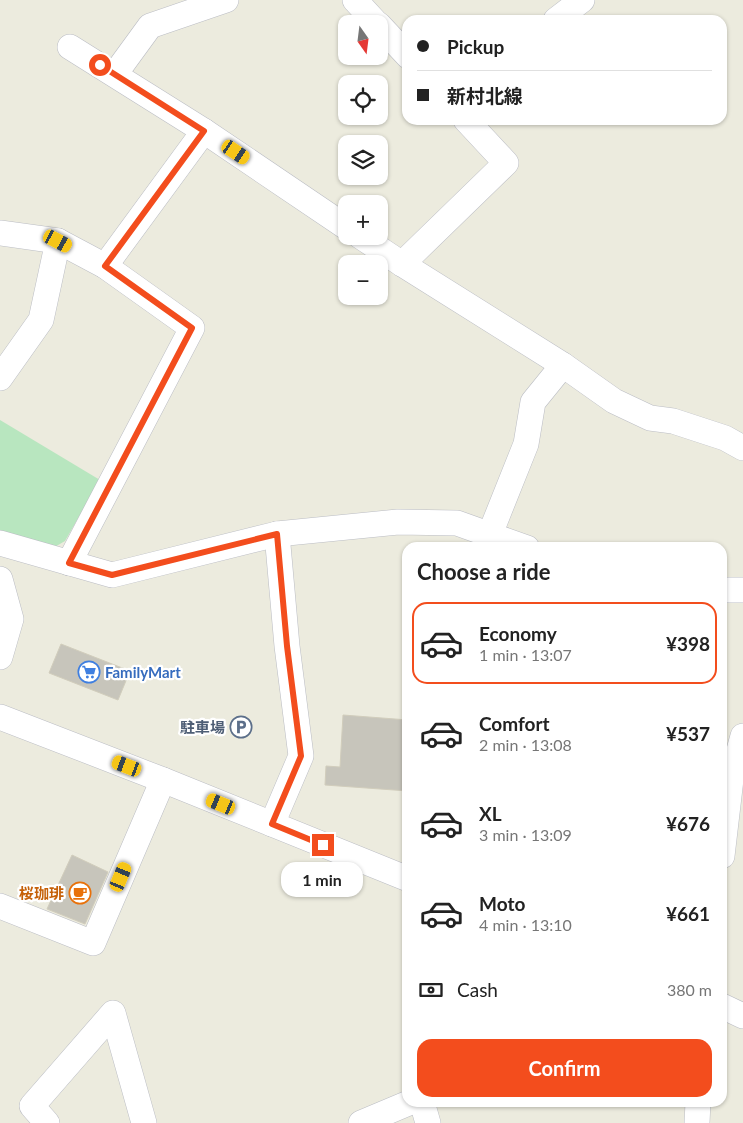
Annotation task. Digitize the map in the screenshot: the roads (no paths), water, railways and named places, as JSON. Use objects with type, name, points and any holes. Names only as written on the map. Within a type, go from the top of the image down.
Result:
[{"type":"street","points":[[115,74],[150,26],[226,0]]},
{"type":"street","points":[[355,0],[369,15]]},
{"type":"street","points":[[562,15],[582,0]]},
{"type":"street","points":[[388,35],[402,50]]},
{"type":"street","points":[[70,47],[204,131],[338,222]]},
{"type":"street","points":[[402,264],[506,163],[471,125]]},
{"type":"street","points":[[105,266],[204,131]]},
{"type":"street","points":[[0,233],[58,241],[105,266],[192,328],[69,563]]},
{"type":"street","points":[[0,378],[41,320],[58,241]]},
{"type":"street","points":[[374,245],[563,365],[614,401],[650,418],[673,421],[725,438],[743,448]]},
{"type":"street","points":[[490,534],[526,444],[533,402],[563,365]]},
{"type":"street","points":[[0,543],[112,575],[277,534],[398,522],[457,523],[511,542]]},
{"type":"street","points":[[272,824],[301,756],[287,646],[277,534]]},
{"type":"street","points":[[0,580],[11,619],[0,657]]},
{"type":"street","points":[[727,590],[743,590]]},
{"type":"street","points":[[0,717],[402,877]]},
{"type":"street","points":[[727,808],[730,779],[743,736]]},
{"type":"street","points":[[0,908],[93,943],[166,782]]},
{"type":"street","points":[[727,1008],[743,1016]]},
{"type":"street","points":[[47,1123],[32,1106],[113,1013],[144,1123]]},
{"type":"street","points":[[361,1123],[402,1106]]},
{"type":"street","points":[[423,1107],[428,1123]]},
{"type":"street","points":[[697,1123],[698,1107]]},
{"type":"place","name":"FamilyMart","points":[[89,672]]},
{"type":"place","name":"駐車場","points":[[241,727]]},
{"type":"place","name":"桜珈琲","points":[[80,893]]}]
